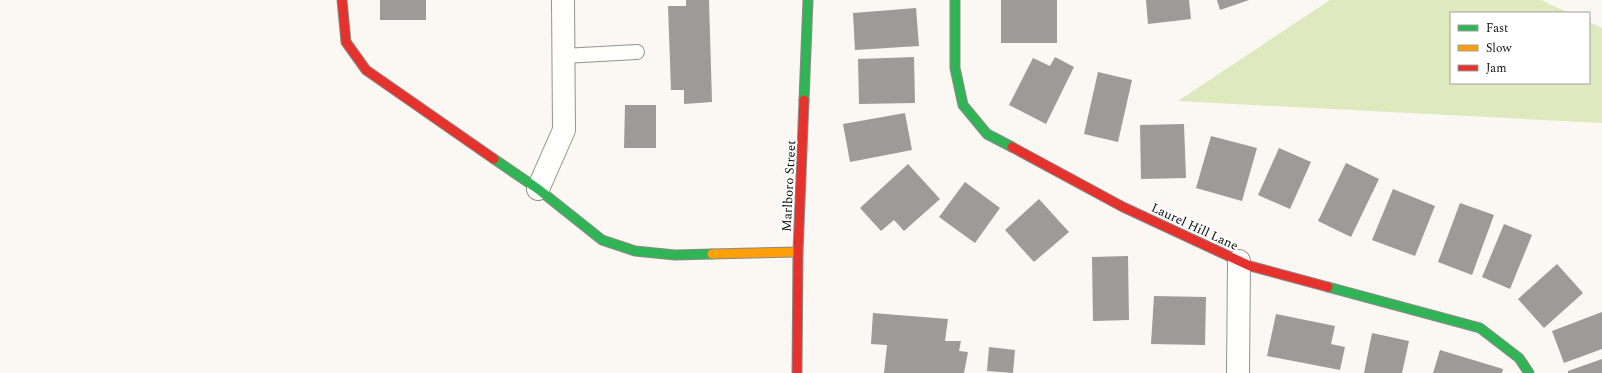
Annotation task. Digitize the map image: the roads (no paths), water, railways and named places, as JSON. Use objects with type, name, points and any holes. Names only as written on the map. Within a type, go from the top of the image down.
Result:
[{"type":"street","points":[[342,0],[346,42],[366,70],[538,189],[602,240],[635,251],[675,255],[798,252]]},
{"type":"street","points":[[538,189],[564,130],[563,0]]},
{"type":"street","name":"Marlboro Street","points":[[797,373],[798,252],[808,0]]},
{"type":"street","name":"Laurel Hill Lane","points":[[955,0],[955,68],[963,105],[987,134],[1123,207],[1250,266],[1480,328],[1519,358],[1529,373]]},
{"type":"street","points":[[1238,373],[1239,261]]},
{"type":"lane","points":[[563,56],[637,52]]}]
